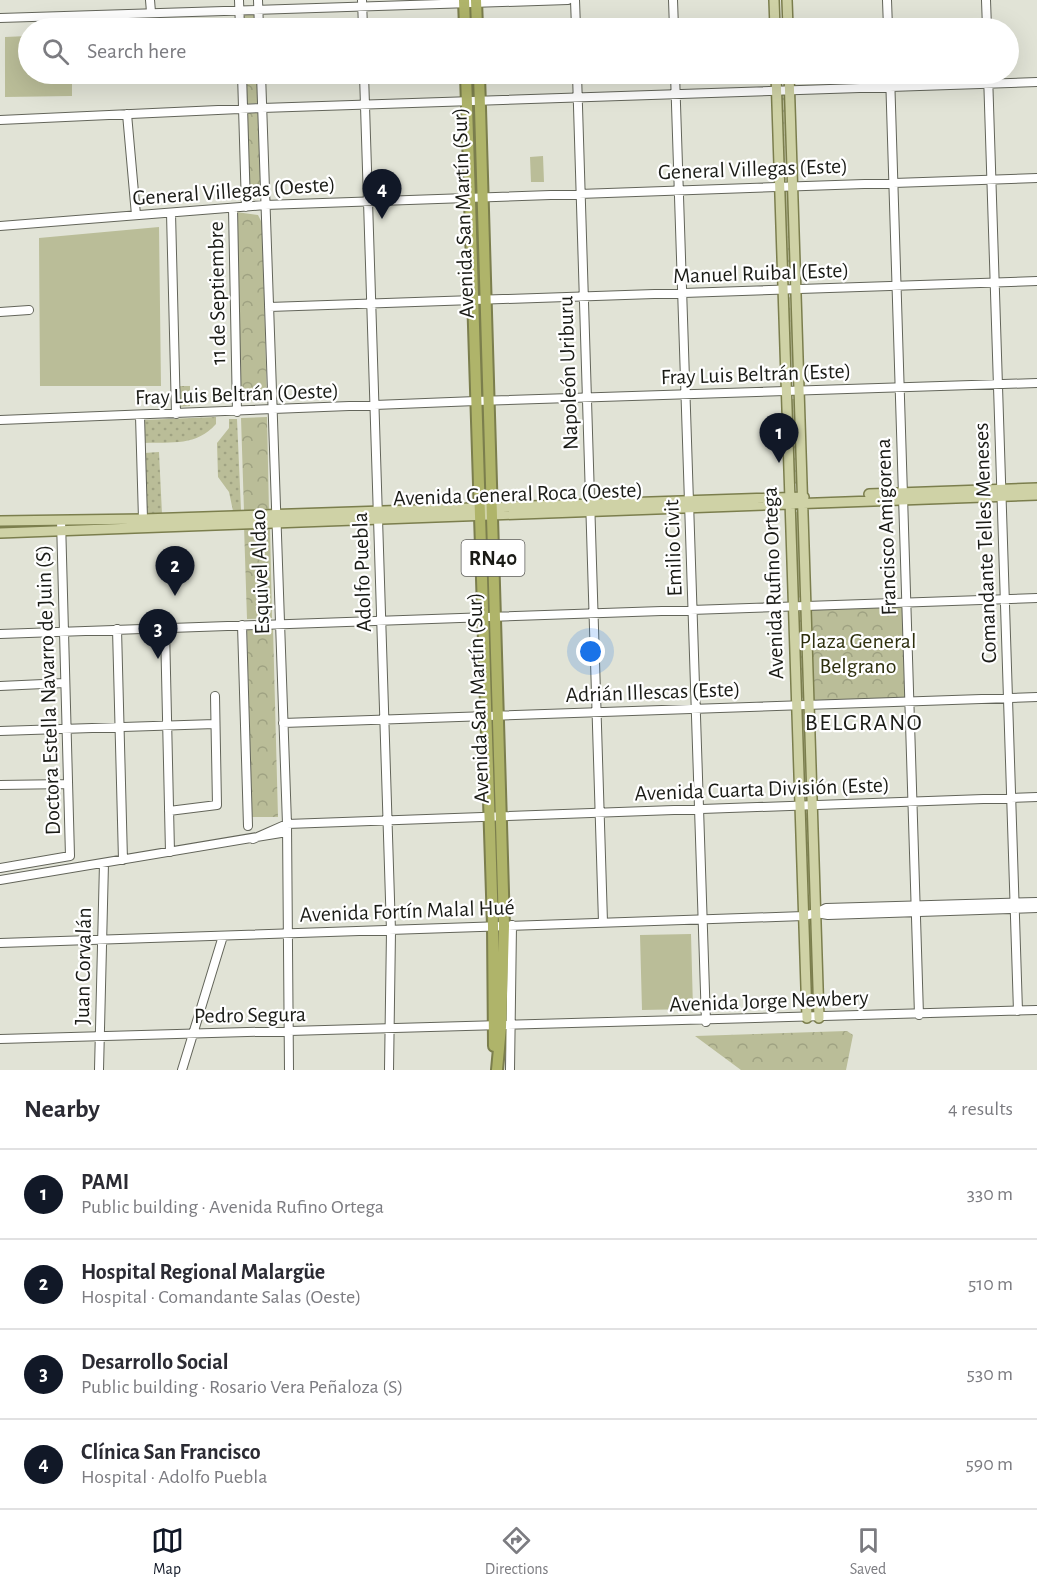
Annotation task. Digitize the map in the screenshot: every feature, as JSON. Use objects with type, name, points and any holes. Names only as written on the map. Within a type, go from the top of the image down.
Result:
[{"type":"highway","points":[[464,2],[465,18]]},
{"type":"highway","points":[[476,2],[477,18]]},
{"type":"highway","name":"Avenida San Martín (Sur)","points":[[466,84],[488,817],[503,926]]},
{"type":"highway","name":"Avenida San Martín (Sur)","points":[[479,84],[503,926],[502,1027],[496,1070]]},
{"type":"main road","points":[[774,0],[775,18]]},
{"type":"main road","points":[[787,0],[788,18]]},
{"type":"main road","name":"Avenida Rufino Ortega","points":[[777,84],[807,1018]]},
{"type":"main road","name":"Avenida Rufino Ortega","points":[[790,84],[808,606],[819,1018]]},
{"type":"main road","points":[[1002,493],[1037,488]]},
{"type":"main road","points":[[1002,493],[1037,495]]},
{"type":"main road","name":"Avenida General Roca (Oeste)","points":[[0,533],[276,519],[1002,493]]},
{"type":"main road","name":"Avenida General Roca (Oeste)","points":[[0,521],[276,519]]},
{"type":"street","points":[[150,0],[151,12]]},
{"type":"street","points":[[239,0],[239,18]]},
{"type":"street","points":[[258,0],[259,18]]},
{"type":"street","points":[[0,18],[259,10],[362,3],[568,0]]},
{"type":"street","points":[[575,0],[576,18]]},
{"type":"street","points":[[673,0],[674,18]]},
{"type":"street","points":[[887,0],[888,18]]},
{"type":"street","points":[[986,0],[987,18]]},
{"type":"street","points":[[362,3],[363,18]]},
{"type":"street","points":[[1019,82],[1037,82]]},
{"type":"street","points":[[242,84],[246,207]]},
{"type":"street","name":"Esquivel Aldao","points":[[261,84],[290,934],[289,1070]]},
{"type":"street","name":"Adolfo Puebla","points":[[364,84],[391,931],[388,1070]]},
{"type":"street","name":"Napoleón Uriburu","points":[[577,84],[603,922]]},
{"type":"street","name":"Emilio Civit","points":[[676,84],[706,1022]]},
{"type":"street","points":[[0,120],[243,108],[964,84]]},
{"type":"street","name":"Comandante Telles Meneses","points":[[989,84],[1018,1011]]},
{"type":"street","name":"Francisco Amigorena","points":[[890,87],[919,1014]]},
{"type":"street","points":[[127,114],[136,215]]},
{"type":"street","name":"General Villegas (Este)","points":[[470,196],[1037,178]]},
{"type":"street","name":"General Villegas (Oeste)","points":[[0,226],[265,205],[470,196]]},
{"type":"street","name":"11 de Septiembre","points":[[233,208],[237,412]]},
{"type":"street","points":[[171,213],[176,414]]},
{"type":"street","name":"Manuel Ruibal (Este)","points":[[269,307],[1037,281]]},
{"type":"street","points":[[0,312],[29,310]]},
{"type":"street","name":"Fray Luis Beltrán (Este)","points":[[476,401],[1037,383]]},
{"type":"street","name":"Fray Luis Beltrán (Oeste)","points":[[0,420],[272,411],[476,401]]},
{"type":"street","points":[[140,416],[143,519]]},
{"type":"street","name":"Doctora Estella Navarro de Juin (S)","points":[[0,868],[70,856],[61,520]]},
{"type":"street","points":[[0,634],[1037,598]]},
{"type":"street","points":[[242,625],[248,826]]},
{"type":"street","points":[[165,628],[170,852]]},
{"type":"street","points":[[117,629],[123,860]]},
{"type":"street","points":[[0,686],[65,683]]},
{"type":"street","points":[[169,811],[217,805],[215,696]]},
{"type":"street","name":"Adrián Illescas (Este)","points":[[283,723],[1037,697]]},
{"type":"street","points":[[0,731],[215,724]]},
{"type":"street","points":[[0,785],[68,784]]},
{"type":"street","name":"Avenida Cuarta División (Este)","points":[[0,880],[253,839],[287,828],[387,820],[1037,797]]},
{"type":"street","name":"Juan Corvalán","points":[[99,1070],[104,863]]},
{"type":"street","name":"Avenida Fortín Malal Hué","points":[[1014,906],[1037,902]]},
{"type":"street","name":"Avenida Fortín Malal Hué","points":[[0,942],[804,916],[826,908],[916,909],[1014,906],[1037,908]]},
{"type":"street","points":[[503,926],[502,1027],[510,1070]]},
{"type":"street","points":[[182,1070],[224,936]]},
{"type":"street","name":"Avenida Jorge Newbery","points":[[502,1027],[1037,1011]]},
{"type":"street","name":"Pedro Segura","points":[[0,1039],[502,1027]]},
{"type":"green space","points":[[255,14],[255,18],[243,18],[243,15]]},
{"type":"green space","points":[[18,36],[18,84],[72,84],[72,96],[5,97],[5,37]]},
{"type":"green space","points":[[245,84],[257,84],[258,103],[246,104]]},
{"type":"green space","points":[[782,95],[785,95],[786,181],[783,178]]},
{"type":"green space","points":[[258,111],[261,192],[259,198],[249,201],[246,112]]},
{"type":"green space","points":[[543,156],[544,182],[531,182],[530,157]]},
{"type":"green space","points":[[785,191],[789,191],[790,277],[787,274]]},
{"type":"green space","points":[[236,212],[258,215],[262,223],[267,401],[241,401]]},
{"type":"green space","points":[[159,227],[161,386],[40,386],[39,238]]},
{"type":"green space","points":[[790,297],[795,383],[793,383],[787,300]]},
{"type":"green space","points":[[177,386],[190,386],[190,406],[178,407]]},
{"type":"green space","points":[[791,399],[795,399],[796,484],[793,481]]},
{"type":"green space","points":[[216,417],[216,424],[201,436],[183,441],[144,443],[144,420]]},
{"type":"green space","points":[[267,417],[269,511],[244,511],[241,418]]},
{"type":"green space","points":[[229,419],[237,419],[241,510],[233,511],[229,492],[218,477],[217,443],[229,428]]},
{"type":"green space","points":[[159,452],[162,514],[147,515],[144,453]]},
{"type":"green space","points":[[795,512],[799,512],[800,598],[797,595]]},
{"type":"green space","points":[[270,525],[272,618],[247,619],[244,526]]},
{"type":"green space","name":"Plaza General Belgrano","points":[[906,602],[909,701],[811,704],[808,606]]},
{"type":"green space","points":[[798,612],[802,612],[803,698],[801,697]]},
{"type":"green space","points":[[273,628],[278,817],[252,817],[247,629]]},
{"type":"green space","points":[[802,710],[806,710],[806,795],[803,793]]},
{"type":"green space","points":[[807,813],[812,898],[810,899],[804,815]]},
{"type":"green space","points":[[810,922],[815,1008],[813,1009],[808,925]]},
{"type":"green space","points":[[691,934],[693,1009],[642,1010],[640,935]]},
{"type":"green space","points":[[847,1031],[853,1035],[846,1070],[741,1070],[695,1036]]},
{"type":"place","name":"Clínica San Francisco","points":[[382,219]]},
{"type":"place","name":"PAMI","points":[[779,463]]},
{"type":"place","name":"Hospital Regional Malargüe","points":[[175,596]]},
{"type":"place","name":"Desarrollo Social","points":[[158,659]]},
{"type":"district","name":"BELGRANO","points":[[864,723]]}]
